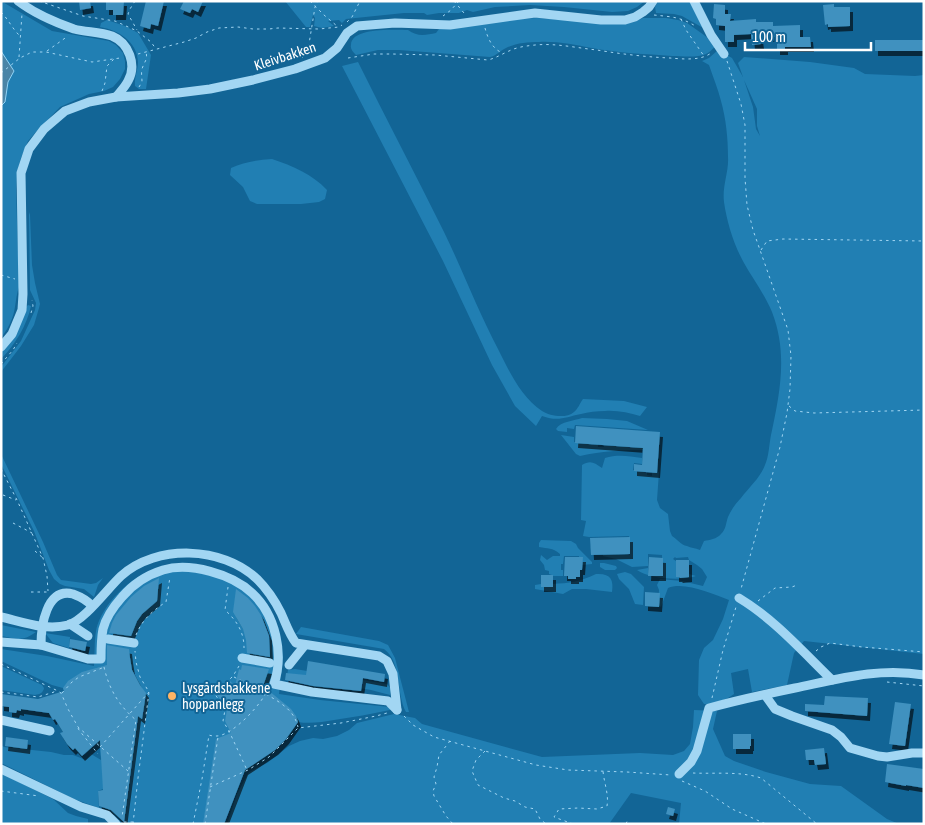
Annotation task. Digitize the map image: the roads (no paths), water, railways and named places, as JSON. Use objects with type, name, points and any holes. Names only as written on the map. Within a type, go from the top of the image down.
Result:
[{"type":"street","name":"Kleivbakken","points":[[1,346],[12,334],[22,310],[21,173],[29,148],[44,129],[65,112],[90,102],[116,96],[210,89],[295,69],[325,58],[338,48],[347,34],[357,26],[395,23],[450,25],[535,13],[601,20],[625,20],[644,12],[653,1]]},
{"type":"street","points":[[694,1],[711,35],[724,54]]},
{"type":"street","points":[[20,3],[56,23],[76,30],[111,36],[120,41],[131,56],[132,67],[128,80],[116,96]]},
{"type":"street","points":[[1,617],[53,628],[70,624],[92,606],[122,575],[145,562],[178,553],[203,554],[225,560],[242,568],[257,579],[276,602],[290,635],[296,644],[379,656],[387,661],[393,674],[397,710],[388,701],[312,692],[274,684],[277,674],[278,650],[276,633],[263,606],[253,593],[235,580],[224,575],[196,569],[181,568],[152,574],[128,591],[109,614],[103,630],[101,643],[103,664],[41,645],[1,642]]},
{"type":"street","points":[[41,645],[43,620],[46,611],[60,594],[76,595],[88,601],[92,606]]},
{"type":"street","points":[[739,598],[784,633],[832,680]]},
{"type":"street","points":[[70,624],[88,636]]},
{"type":"street","points":[[108,639],[134,643]]},
{"type":"street","points":[[289,665],[304,645]]},
{"type":"street","points":[[242,658],[270,662]]},
{"type":"street","points":[[678,776],[691,762],[697,750],[709,708],[736,700],[866,674],[914,673],[924,675]]},
{"type":"street","points":[[765,695],[775,709],[832,730],[850,748],[887,757],[924,753]]},
{"type":"street","points":[[1,720],[50,731]]},
{"type":"street","points":[[1,769],[81,807],[107,815],[116,824]]},
{"type":"place","name":"Lysgårdsbakkene hoppanlegg","points":[[172,696]]}]
